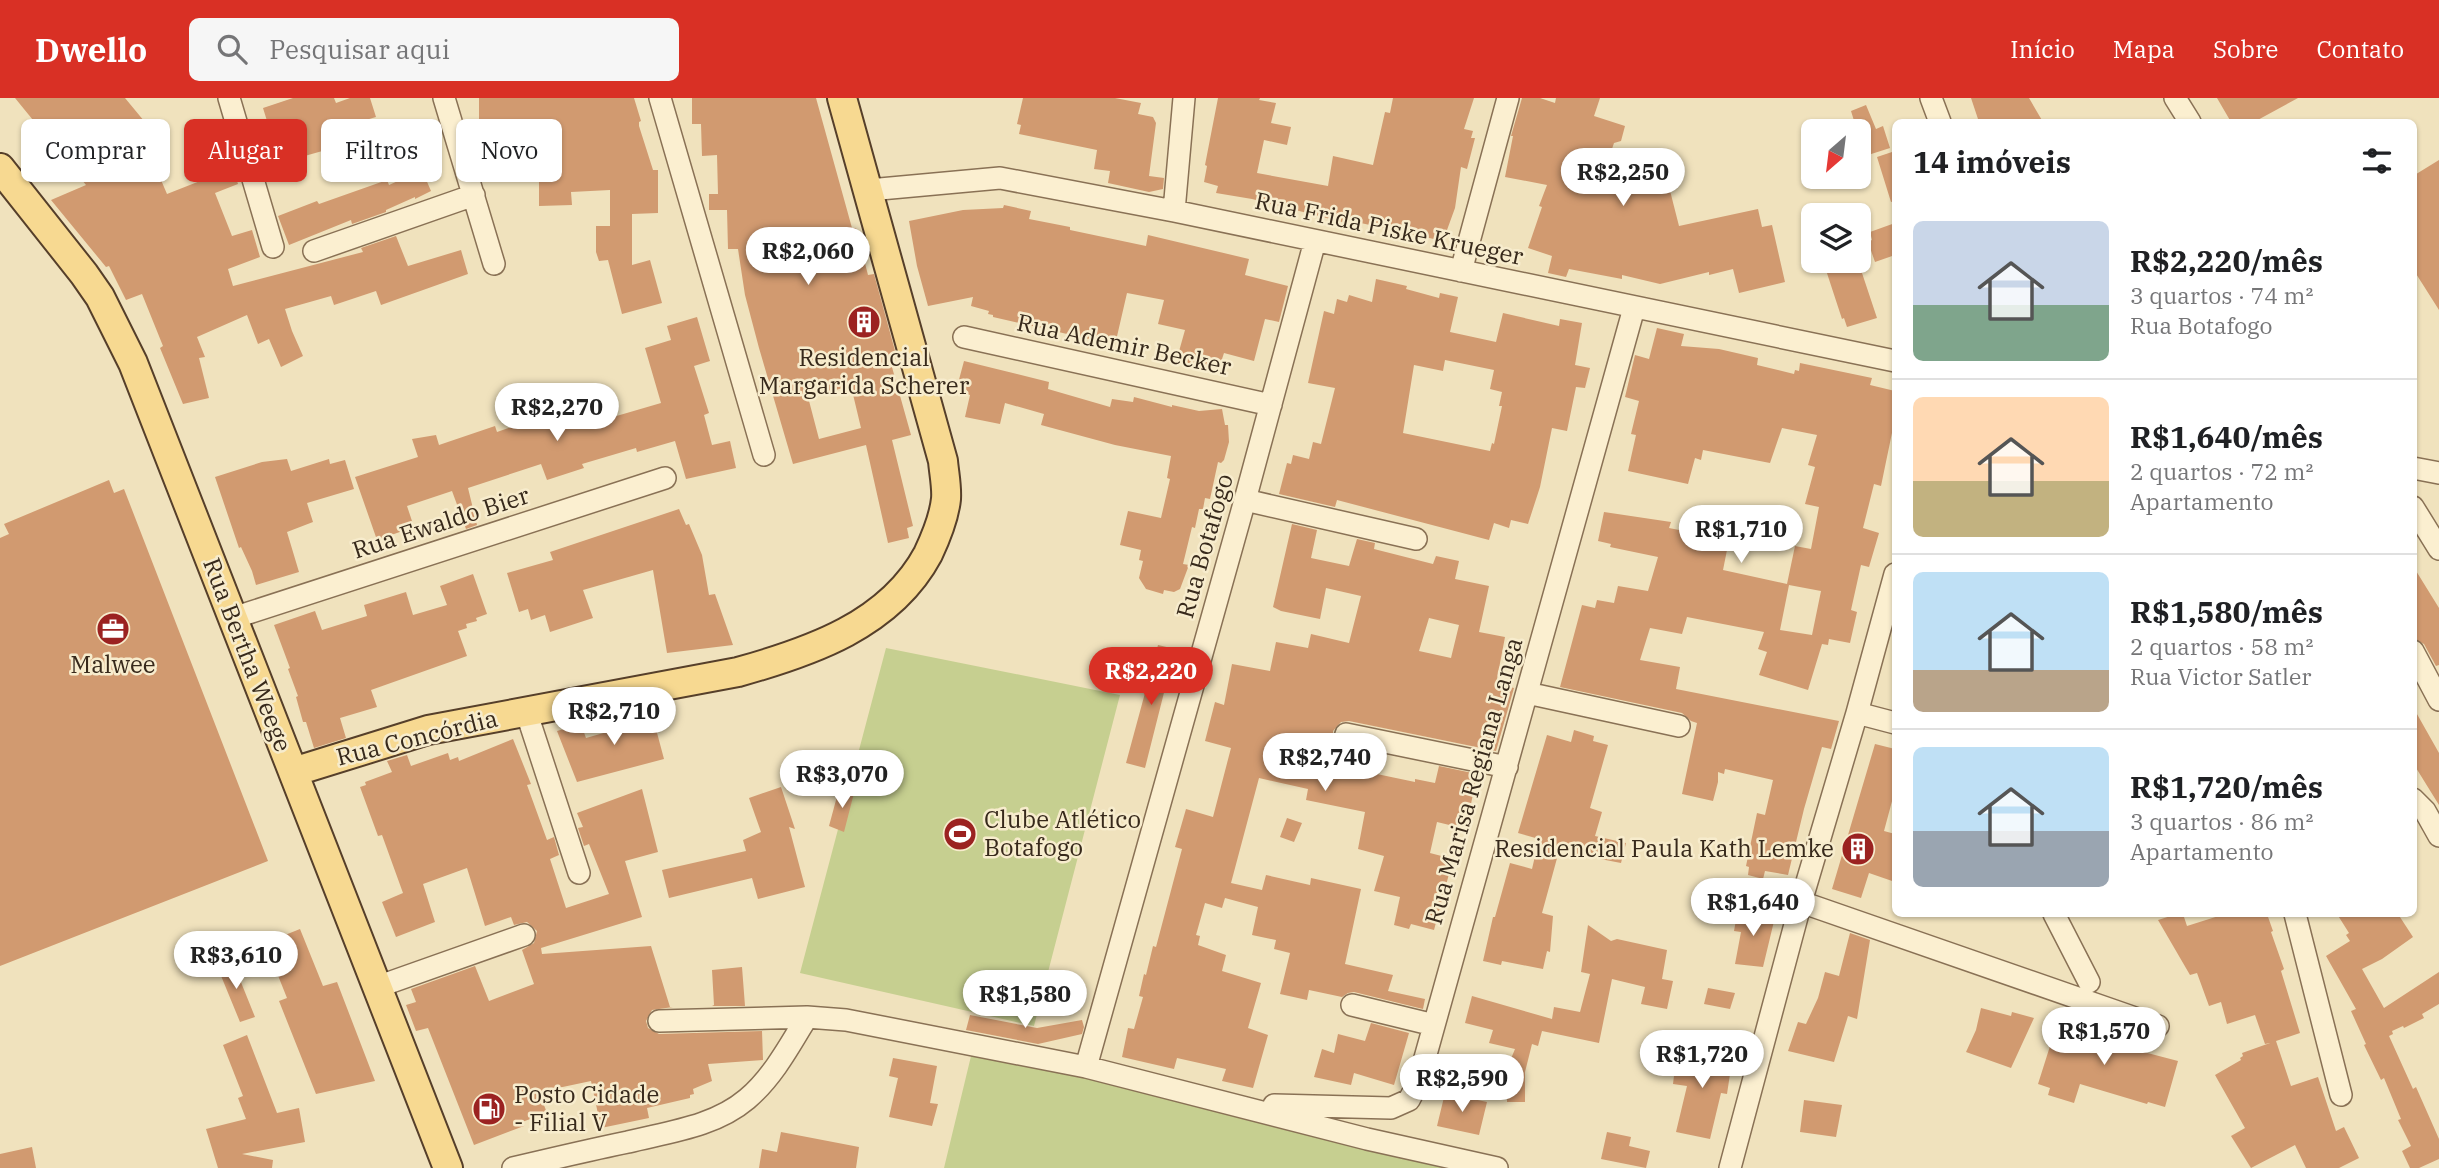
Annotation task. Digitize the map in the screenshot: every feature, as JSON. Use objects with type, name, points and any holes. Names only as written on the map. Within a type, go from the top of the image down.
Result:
[{"type":"main road","name":"Rua Concórdia","points":[[293,772],[428,730],[738,672],[776,662],[856,627],[898,596],[919,571],[937,536],[946,499],[943,461],[842,98]]},
{"type":"main road","name":"Rua Bertha Weege","points":[[0,167],[84,274],[117,328],[133,363],[449,1168]]},
{"type":"street","points":[[229,98],[273,247]]},
{"type":"street","points":[[444,98],[494,264]]},
{"type":"street","points":[[660,98],[765,456]]},
{"type":"street","points":[[1174,211],[1184,98]]},
{"type":"street","points":[[1461,271],[1508,98]]},
{"type":"street","points":[[1931,98],[1939,119]]},
{"type":"street","points":[[2175,98],[2188,119]]},
{"type":"street","name":"Rua Frida Piske Krueger","points":[[869,190],[1000,178],[1174,211],[1892,360]]},
{"type":"street","points":[[314,251],[474,195]]},
{"type":"street","name":"Rua Botafogo","points":[[1086,1067],[1315,240]]},
{"type":"street","name":"Rua Marisa Regiana Langa","points":[[1238,1104],[1391,1108],[1409,1100],[1418,1083],[1634,308]]},
{"type":"street","name":"Rua Ademir Becker","points":[[964,337],[1271,405]]},
{"type":"street","points":[[2417,469],[2439,473]]},
{"type":"street","name":"Rua Ewaldo Bier","points":[[233,618],[665,478]]},
{"type":"street","points":[[1245,500],[1416,539]]},
{"type":"street","points":[[2417,514],[2439,549]]},
{"type":"street","points":[[1730,1168],[1801,902],[1892,585]]},
{"type":"street","points":[[2417,659],[2439,700]]},
{"type":"street","points":[[1527,693],[1679,726]]},
{"type":"street","points":[[526,711],[579,873]]},
{"type":"street","points":[[1857,713],[1892,722]]},
{"type":"street","points":[[1346,733],[1507,767]]},
{"type":"street","points":[[2417,803],[2425,811],[2439,836]]},
{"type":"street","points":[[1801,902],[2158,1026]]},
{"type":"street","points":[[2056,917],[2089,982]]},
{"type":"street","points":[[2296,917],[2341,1095]]},
{"type":"street","points":[[377,988],[524,935]]},
{"type":"street","points":[[1352,1005],[1434,1025]]},
{"type":"street","points":[[513,1168],[693,1127],[722,1115],[747,1099],[767,1078],[807,1017]]},
{"type":"street","points":[[659,1021],[807,1017],[846,1020],[1086,1067],[1367,1139],[1497,1168]]},
{"type":"green space","name":"Clube Atlético Botafogo","points":[[886,648],[1120,695],[1034,1026],[800,973]]},
{"type":"green space","points":[[972,1052],[1242,1112],[1475,1168],[944,1168]]},
{"type":"building","points":[[15,98],[125,98],[142,119],[32,119]]},
{"type":"building","points":[[293,98],[334,98],[336,103],[350,98],[370,98],[376,117],[321,119],[321,151],[307,155],[307,119],[266,119],[263,108]]},
{"type":"building","points":[[479,98],[634,98],[641,121],[639,126],[653,170],[658,170],[658,213],[632,214],[632,265],[650,260],[662,303],[622,314],[608,260],[599,261],[596,252],[596,226],[610,226],[610,190],[571,192],[572,205],[539,206],[539,182],[562,182],[562,119],[479,119]]},
{"type":"building","points":[[692,98],[816,98],[852,228],[856,228],[868,275],[874,274],[897,358],[890,360],[911,435],[892,440],[913,526],[907,528],[909,538],[888,543],[866,445],[793,464],[745,295],[738,249],[728,249],[727,210],[709,210],[709,194],[718,194],[717,155],[702,156],[701,124],[692,124]],"holes":[[[851,386],[861,428],[819,439],[808,397]]]},
{"type":"building","points":[[1023,98],[1115,98],[1141,103],[1138,114],[1153,117],[1156,123],[1149,176],[1164,178],[1163,189],[1149,192],[1108,183],[1110,171],[1094,169],[1097,150],[1019,134],[1021,125],[1017,124]]},
{"type":"building","points":[[1218,98],[1260,98],[1259,100],[1276,103],[1271,123],[1291,127],[1287,145],[1264,140],[1257,173],[1328,186],[1333,156],[1373,165],[1385,112],[1390,113],[1393,98],[1474,98],[1464,129],[1473,131],[1471,138],[1475,138],[1467,169],[1461,167],[1455,208],[1443,241],[1347,220],[1346,223],[1252,199],[1216,193],[1218,186],[1204,182]]},
{"type":"building","points":[[1522,98],[1540,98],[1555,103],[1556,98],[1600,98],[1594,116],[1625,126],[1621,141],[1614,143],[1598,190],[1665,171],[1679,226],[1758,209],[1762,227],[1772,225],[1785,282],[1739,293],[1733,269],[1660,284],[1622,275],[1622,279],[1569,269],[1566,277],[1548,273],[1552,256],[1528,248],[1547,185],[1505,177],[1511,136]]},
{"type":"building","points":[[1971,98],[2029,98],[2041,119],[1978,119]]},
{"type":"building","points":[[2217,98],[2298,98],[2260,119],[2229,119]]},
{"type":"building","points":[[1866,105],[1876,129],[1883,126],[1890,148],[1871,154],[1871,119],[1853,119],[1851,111]]},
{"type":"building","points":[[1892,152],[1892,202],[1891,202],[1877,157]]},
{"type":"building","points":[[2439,160],[2439,310],[2417,275],[2417,174]]},
{"type":"building","points":[[84,182],[162,182],[167,194],[197,182],[237,182],[215,193],[232,236],[252,230],[260,257],[228,269],[233,286],[363,252],[361,248],[396,236],[408,266],[461,250],[468,274],[381,305],[376,291],[334,305],[331,296],[285,309],[303,356],[281,367],[269,339],[258,344],[247,315],[197,337],[205,357],[199,358],[209,398],[183,404],[142,294],[126,300],[109,266],[106,267],[51,200],[86,185]]},
{"type":"building","points":[[381,182],[388,182],[389,185],[396,182],[427,182],[431,191],[386,212],[352,224],[351,220],[289,245],[278,216]]},
{"type":"building","points":[[1004,205],[1031,211],[1029,219],[1070,227],[1070,230],[1146,246],[1148,235],[1249,259],[1245,275],[1288,286],[1279,322],[1265,319],[1254,361],[1224,353],[1217,374],[1176,362],[1185,330],[1158,324],[1164,300],[1127,293],[1115,345],[993,317],[988,314],[989,311],[971,306],[973,297],[928,306],[909,221],[963,210],[1003,208]]},
{"type":"building","points":[[1892,224],[1892,256],[1875,262],[1871,251],[1871,232]]},
{"type":"building","points":[[1827,273],[1862,273],[1877,318],[1847,327],[1844,318],[1842,319]]},
{"type":"building","points":[[1376,279],[1407,286],[1406,289],[1439,298],[1440,293],[1458,297],[1450,332],[1496,342],[1503,313],[1559,326],[1560,319],[1582,323],[1575,365],[1590,368],[1585,388],[1576,387],[1567,431],[1552,428],[1540,487],[1528,524],[1511,520],[1509,528],[1494,523],[1489,540],[1337,500],[1335,507],[1279,494],[1287,463],[1291,464],[1293,455],[1309,459],[1313,442],[1321,444],[1335,388],[1308,383],[1324,311],[1334,314],[1337,299],[1347,302],[1349,295],[1372,302]],"holes":[[[1445,360],[1494,370],[1490,389],[1502,392],[1499,406],[1502,406],[1490,451],[1403,433],[1414,365],[1443,371]]]},
{"type":"building","points":[[697,317],[710,361],[694,366],[709,413],[704,415],[712,445],[730,441],[736,468],[686,479],[675,441],[637,452],[636,448],[582,464],[584,468],[547,480],[541,464],[468,488],[477,525],[466,529],[452,491],[407,506],[414,527],[377,540],[355,477],[418,457],[412,439],[436,435],[439,445],[495,426],[497,432],[526,422],[569,416],[572,429],[661,403],[645,348],[671,340],[667,326]]},
{"type":"building","points":[[1657,328],[1684,334],[1681,346],[1719,349],[1758,358],[1757,365],[1794,374],[1795,370],[1799,371],[1800,363],[1872,378],[1870,385],[1892,390],[1892,433],[1881,486],[1874,484],[1863,528],[1879,533],[1869,567],[1861,565],[1851,610],[1857,612],[1850,643],[1829,639],[1828,645],[1822,644],[1808,690],[1759,675],[1767,652],[1758,649],[1764,632],[1687,617],[1682,634],[1650,628],[1640,660],[1680,667],[1676,689],[1839,721],[1831,749],[1822,747],[1788,875],[1765,871],[1763,879],[1748,875],[1749,867],[1746,866],[1757,813],[1765,815],[1773,780],[1725,769],[1724,774],[1718,772],[1713,801],[1682,794],[1697,723],[1682,713],[1560,687],[1582,605],[1595,608],[1597,600],[1614,603],[1618,586],[1648,591],[1658,557],[1610,547],[1611,544],[1598,541],[1604,512],[1671,522],[1669,528],[1729,540],[1723,570],[1787,584],[1795,546],[1811,549],[1819,507],[1805,504],[1815,467],[1808,465],[1817,435],[1782,428],[1770,463],[1703,450],[1701,460],[1695,458],[1688,484],[1628,471],[1636,435],[1631,434],[1639,401],[1625,397],[1635,355],[1649,359]],"holes":[[[1789,585],[1821,591],[1812,635],[1780,630]]]},
{"type":"building","points":[[964,361],[1049,382],[1048,389],[1110,407],[1112,399],[1133,402],[1134,397],[1199,411],[1222,409],[1225,425],[1228,425],[1229,442],[1224,460],[1218,462],[1210,499],[1205,498],[1203,509],[1199,509],[1195,528],[1192,527],[1183,564],[1189,565],[1180,589],[1174,592],[1164,590],[1163,594],[1146,589],[1139,578],[1143,561],[1139,560],[1141,550],[1120,545],[1128,511],[1161,518],[1170,479],[1167,478],[1171,456],[1115,445],[1041,425],[1044,414],[1005,403],[1000,424],[965,417],[970,395],[967,390],[957,387]]},
{"type":"building","points":[[287,459],[291,471],[329,459],[330,464],[345,460],[354,489],[307,503],[313,522],[287,532],[299,572],[256,585],[241,547],[239,548],[215,477],[262,462]]},
{"type":"building","points":[[109,480],[114,493],[124,489],[268,861],[0,966],[0,538],[9,534],[4,524]]},
{"type":"building","points":[[679,509],[686,525],[689,524],[702,555],[709,595],[715,594],[733,645],[667,653],[653,570],[583,590],[593,618],[550,632],[545,615],[531,620],[528,609],[519,612],[507,573],[553,560],[550,552]]},
{"type":"building","points":[[1292,524],[1317,530],[1311,558],[1349,566],[1357,539],[1375,543],[1374,549],[1433,564],[1436,556],[1459,561],[1455,579],[1489,586],[1479,632],[1505,637],[1496,684],[1514,688],[1496,751],[1349,721],[1341,722],[1333,731],[1333,737],[1338,744],[1376,753],[1372,773],[1415,782],[1415,779],[1435,783],[1439,766],[1477,774],[1466,829],[1437,822],[1430,853],[1453,859],[1434,930],[1411,924],[1409,929],[1394,925],[1400,897],[1374,891],[1384,856],[1358,849],[1365,812],[1306,800],[1308,789],[1259,778],[1231,883],[1262,890],[1266,875],[1310,885],[1311,878],[1361,889],[1345,964],[1393,975],[1388,991],[1425,999],[1423,1009],[1354,992],[1342,997],[1309,990],[1307,1000],[1280,994],[1290,953],[1274,949],[1276,940],[1252,935],[1258,907],[1225,898],[1222,908],[1205,903],[1196,935],[1200,936],[1198,945],[1226,955],[1222,971],[1261,983],[1248,1028],[1268,1035],[1253,1088],[1222,1081],[1226,1069],[1177,1058],[1174,1069],[1122,1057],[1128,1028],[1134,1029],[1143,997],[1139,996],[1144,974],[1146,975],[1153,946],[1156,947],[1182,849],[1175,847],[1186,809],[1213,817],[1231,748],[1205,741],[1215,702],[1224,705],[1232,664],[1270,671],[1276,642],[1308,648],[1311,634],[1349,643],[1361,596],[1326,588],[1320,619],[1273,607]],"holes":[[[1429,618],[1459,625],[1451,658],[1419,651]]]},
{"type":"building","points":[[2417,572],[2439,608],[2439,665],[2436,666],[2424,644],[2417,640]]},
{"type":"building","points":[[473,574],[487,614],[476,618],[477,621],[466,624],[467,628],[458,631],[467,656],[371,690],[377,707],[340,718],[346,738],[314,748],[306,722],[303,722],[296,697],[298,696],[288,669],[290,668],[274,625],[315,611],[322,630],[367,616],[364,605],[406,592],[413,615],[447,605],[440,586]]},
{"type":"building","points":[[1158,645],[1175,649],[1145,768],[1126,763]]},
{"type":"building","points":[[660,710],[664,727],[656,729],[664,759],[577,782],[557,731],[581,724],[586,738],[628,726],[626,717]]},
{"type":"building","points":[[2417,714],[2439,753],[2439,805],[2417,769]]},
{"type":"building","points":[[1574,730],[1594,736],[1593,741],[1608,745],[1590,808],[1602,812],[1595,836],[1626,843],[1621,863],[1559,851],[1542,913],[1553,916],[1550,952],[1547,951],[1543,969],[1502,961],[1501,965],[1483,961],[1510,863],[1532,869],[1539,839],[1518,833],[1547,735],[1571,742]]},
{"type":"building","points":[[513,739],[531,784],[527,785],[547,840],[554,837],[559,855],[550,859],[566,908],[609,894],[589,844],[584,846],[578,828],[583,827],[577,813],[642,789],[658,852],[625,861],[642,917],[541,948],[542,954],[651,946],[670,1007],[673,1007],[652,1010],[646,1021],[648,1028],[659,1034],[762,1031],[763,1060],[708,1064],[712,1081],[693,1089],[694,1094],[690,1095],[690,1098],[647,1108],[649,1118],[601,1128],[591,1081],[539,1092],[547,1113],[522,1122],[524,1126],[474,1145],[428,1028],[416,1031],[406,1005],[416,1002],[411,989],[475,966],[489,1001],[534,984],[522,950],[534,943],[537,931],[527,922],[514,925],[511,917],[485,926],[467,868],[423,884],[435,922],[396,937],[382,902],[403,893],[382,835],[378,836],[360,787],[366,785],[365,782],[392,772],[387,761],[407,755],[411,766],[448,753],[450,760],[458,757],[459,761]]},
{"type":"building","points":[[1875,744],[1892,748],[1892,801],[1884,831],[1892,833],[1892,881],[1869,873],[1861,898],[1832,889]]},
{"type":"building","points":[[781,787],[795,829],[789,827],[805,887],[758,899],[752,878],[669,898],[662,870],[746,851],[743,840],[761,832],[749,798]]},
{"type":"building","points":[[839,789],[854,793],[844,832],[829,826]]},
{"type":"building","points":[[1287,818],[1302,823],[1294,842],[1280,837]]},
{"type":"building","points":[[1738,909],[1775,917],[1763,967],[1735,964],[1741,932],[1734,931]]},
{"type":"building","points":[[2184,917],[2187,926],[2216,917],[2268,917],[2300,1033],[2276,1041],[2291,1086],[2318,1077],[2336,1131],[2344,1127],[2359,1158],[2339,1168],[2306,1168],[2295,1145],[2251,1168],[2231,1136],[2245,1128],[2215,1075],[2241,1060],[2242,1053],[2270,1043],[2265,1044],[2255,1015],[2227,1024],[2221,1002],[2209,1006],[2197,973],[2190,975],[2158,920]]},
{"type":"building","points":[[2339,917],[2400,917],[2413,937],[2382,959],[2362,969],[2384,1008],[2439,972],[2439,1004],[2422,1014],[2424,1018],[2392,1031],[2393,1034],[2389,1036],[2439,1139],[2439,1159],[2419,1168],[2410,1168],[2402,1151],[2411,1146],[2398,1120],[2401,1119],[2384,1078],[2381,1080],[2364,1045],[2366,1044],[2351,1011],[2356,1009],[2326,956],[2350,941],[2346,935],[2349,933]]},
{"type":"building","points":[[1588,925],[1611,941],[1617,939],[1667,950],[1662,979],[1673,981],[1667,1009],[1641,1004],[1645,987],[1612,979],[1599,1043],[1542,1031],[1538,1046],[1532,1044],[1525,1072],[1525,1102],[1507,1102],[1508,1066],[1515,1049],[1489,1043],[1493,1030],[1465,1023],[1472,996],[1552,1019],[1554,1007],[1580,1012],[1590,974],[1581,972]]},
{"type":"building","points":[[300,929],[323,986],[337,982],[375,1081],[316,1094],[279,1001],[287,998],[265,943]]},
{"type":"building","points":[[1850,933],[1870,940],[1857,1019],[1848,1016],[1834,1062],[1788,1051],[1798,1022],[1806,1024],[1818,998],[1825,972],[1839,976]]},
{"type":"building","points":[[232,960],[255,1017],[240,1022],[217,966]]},
{"type":"building","points":[[742,967],[745,1006],[712,1006],[712,970]]},
{"type":"building","points":[[1708,988],[1735,993],[1730,1009],[1704,1004]]},
{"type":"building","points":[[1981,1008],[2011,1016],[2012,1012],[2034,1018],[2011,1068],[1966,1052],[1976,1030]]},
{"type":"building","points":[[970,1015],[1037,1028],[1082,1020],[1084,1027],[1082,1034],[1038,1044],[966,1030]]},
{"type":"building","points":[[2070,1018],[2097,1026],[2094,1039],[2178,1061],[2165,1107],[2080,1084],[2074,1103],[2048,1095],[2050,1088],[2038,1084],[2057,1024],[2068,1026]]},
{"type":"building","points":[[1371,1023],[1409,1033],[1394,1085],[1354,1073],[1351,1085],[1314,1077],[1322,1049],[1334,1053],[1338,1034],[1365,1041]]},
{"type":"building","points":[[247,1035],[277,1113],[299,1108],[305,1142],[242,1154],[273,1160],[272,1168],[218,1168],[206,1129],[246,1119],[238,1098],[243,1096],[223,1045]]},
{"type":"building","points":[[1691,1048],[1733,1054],[1727,1094],[1721,1093],[1710,1139],[1676,1132],[1687,1086],[1673,1084],[1676,1059],[1690,1061]]},
{"type":"building","points":[[893,1058],[937,1066],[930,1103],[938,1104],[932,1126],[889,1117],[898,1078],[889,1076]]},
{"type":"building","points":[[1445,1093],[1487,1102],[1479,1135],[1437,1126]]},
{"type":"building","points":[[1804,1100],[1842,1105],[1836,1137],[1800,1132]]},
{"type":"building","points":[[781,1132],[859,1147],[856,1168],[759,1168],[762,1149],[777,1152]]},
{"type":"building","points":[[1607,1132],[1631,1137],[1629,1146],[1650,1151],[1646,1168],[1601,1159]]},
{"type":"building","points":[[32,1147],[36,1168],[0,1168],[0,1154]]},
{"type":"place","name":"Residencial Margarida Scherer","points":[[864,322]]},
{"type":"place","name":"Malwee","points":[[113,629]]},
{"type":"place","name":"Clube Atlético Botafogo","points":[[960,834]]},
{"type":"place","name":"Residencial Paula Kath Lemke","points":[[1858,849]]},
{"type":"place","name":"Posto Cidade - Filial V","points":[[489,1109]]}]
